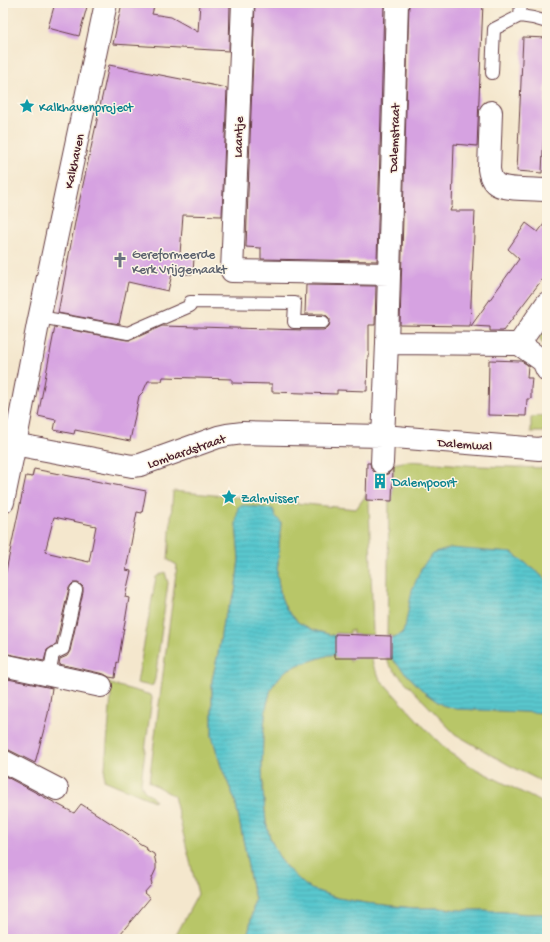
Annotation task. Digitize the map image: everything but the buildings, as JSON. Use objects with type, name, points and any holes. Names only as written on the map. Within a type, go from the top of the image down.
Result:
[{"type":"street","name":"Laantje","points":[[243,3],[232,271],[389,274]]},
{"type":"street","name":"Dalemstraat","points":[[382,463],[397,3]]},
{"type":"street","name":"Kalkhaven","points":[[3,502],[9,443],[40,317],[106,4]]},
{"type":"street","points":[[491,112],[489,169],[493,182],[505,187],[547,190]]},
{"type":"street","points":[[519,344],[547,303]]},
{"type":"street","points":[[387,343],[519,344],[543,361],[547,370]]},
{"type":"street","name":"Lombardstraat","points":[[9,443],[136,466],[227,435],[243,433],[383,436]]},
{"type":"street","name":"Dalemwal","points":[[383,436],[539,448],[547,447]]},
{"type":"street","points":[[3,665],[101,686]]},
{"type":"street","points":[[3,761],[57,789]]},
{"type":"lane","points":[[520,16],[521,3]]},
{"type":"lane","points":[[492,73],[494,29],[520,16],[547,22]]},
{"type":"lane","points":[[40,317],[128,333],[190,306],[190,302],[295,303],[294,322],[323,322]]},
{"type":"lane","points":[[49,675],[53,654],[63,649],[76,590]]},
{"type":"green space","points":[[547,314],[547,348],[541,342],[538,328]]},
{"type":"green space","points":[[547,415],[547,432],[531,432],[531,417]]},
{"type":"green space","points":[[408,461],[480,466],[547,468],[547,581],[512,553],[405,627],[402,634],[391,638],[391,635],[387,635],[389,501],[392,501],[393,464]]},
{"type":"green space","points":[[173,491],[356,509],[366,495],[366,500],[369,500],[373,635],[353,635],[353,630],[350,630],[350,634],[336,633],[335,636],[313,630],[299,623],[286,609],[281,597],[277,574],[281,522],[276,517],[236,524],[239,558],[235,593],[223,621],[212,680],[212,736],[221,766],[235,800],[255,899],[249,930],[244,939],[174,939],[198,894],[174,796],[149,782],[177,565],[168,560]]},
{"type":"green space","points":[[165,572],[168,583],[155,679],[153,685],[150,686],[137,683],[156,577]]},
{"type":"green space","points":[[329,655],[350,658],[350,662],[352,661],[352,657],[372,658],[373,665],[380,679],[450,753],[472,767],[547,805],[547,914],[525,914],[485,910],[414,908],[365,903],[338,898],[311,889],[298,880],[287,868],[277,854],[270,838],[266,822],[262,766],[266,708],[271,689],[283,673],[298,665]]},
{"type":"green space","points":[[386,658],[391,658],[425,693],[442,705],[457,709],[547,713],[547,784],[509,765],[455,734],[390,666]]},
{"type":"green space","points":[[104,682],[151,695],[152,698],[141,782],[143,789],[155,801],[104,780],[111,696],[108,687]]},
{"type":"water","points":[[243,505],[273,509],[276,517],[281,522],[277,574],[281,597],[286,609],[299,623],[313,630],[335,636],[391,638],[402,634],[405,627],[412,590],[422,567],[433,554],[450,548],[512,553],[547,581],[547,713],[457,709],[442,705],[425,693],[391,658],[391,655],[329,655],[287,670],[274,684],[271,689],[266,708],[262,766],[266,822],[270,838],[280,859],[287,868],[311,889],[338,898],[365,903],[414,908],[485,910],[525,914],[547,914],[547,939],[244,939],[249,930],[255,899],[235,800],[221,766],[212,736],[212,680],[223,621],[235,593],[239,559],[236,524],[238,507]]},
{"type":"place","name":"Kalkhavenproject","points":[[27,106]]},
{"type":"place","name":"Gereformeerde Kerk Vrijgemaakt","points":[[120,260]]},
{"type":"place","name":"Dalempoort","points":[[380,481]]},
{"type":"place","name":"Zalmvisser","points":[[229,497]]}]
